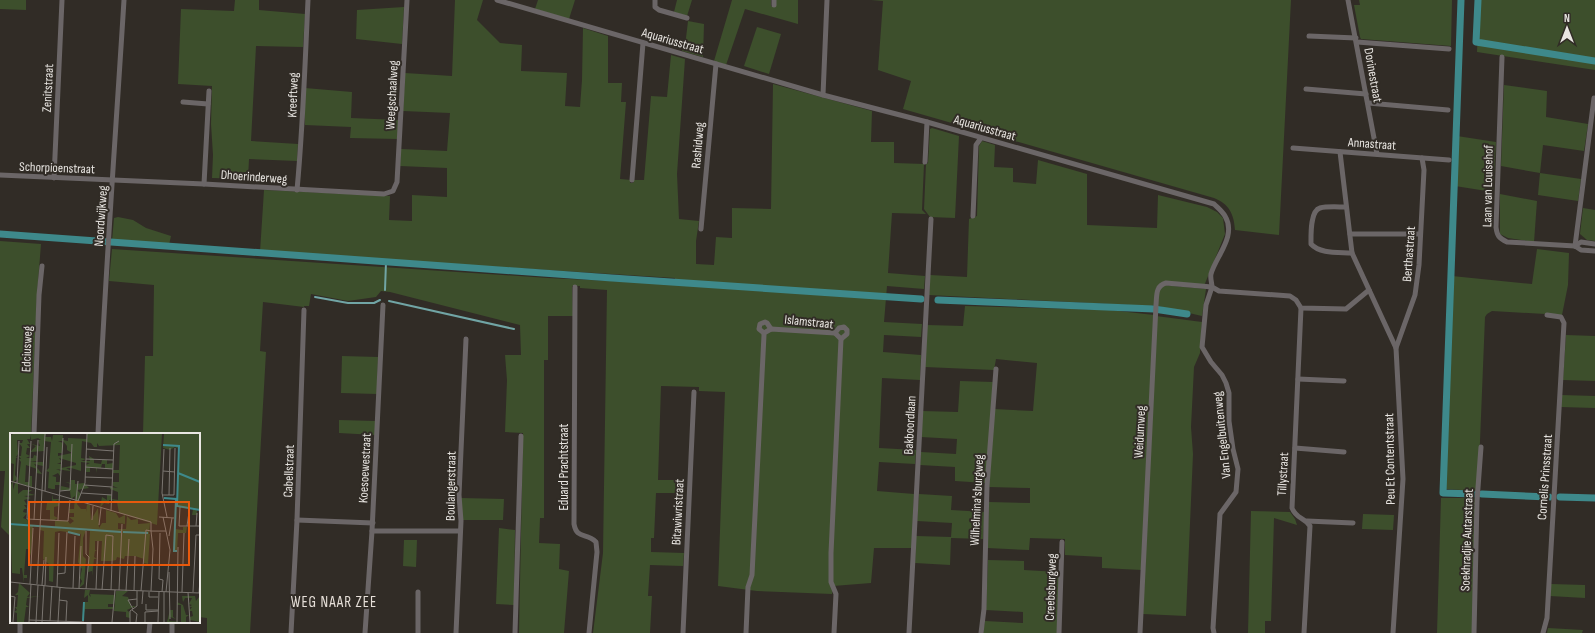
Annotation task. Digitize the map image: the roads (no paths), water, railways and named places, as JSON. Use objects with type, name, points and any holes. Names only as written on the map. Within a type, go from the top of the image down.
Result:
[{"type":"street","name":"Zenitstraat","points":[[54,178],[62,0]]},
{"type":"street","name":"Noordwijkweg","points":[[98,433],[103,316],[110,237],[124,0]]},
{"type":"street","name":"Kreeftweg","points":[[297,190],[302,128],[308,0]]},
{"type":"street","name":"Weegschaalweg","points":[[393,191],[397,182],[407,0]]},
{"type":"street","name":"Aquariusstraat","points":[[497,0],[643,44],[823,95],[927,122],[1214,204],[1224,214],[1228,223],[1229,231],[1222,253],[1211,275],[1212,287]]},
{"type":"street","points":[[655,0],[655,6],[659,10],[687,18]]},
{"type":"street","points":[[823,95],[827,0]]},
{"type":"street","name":"Dorinestraat","points":[[1348,0],[1377,154]]},
{"type":"street","points":[[1309,36],[1449,49]]},
{"type":"street","points":[[632,180],[643,44]]},
{"type":"street","name":"Laan van Louisehof","points":[[1502,57],[1497,234],[1499,238],[1507,242],[1575,246],[1581,250],[1595,251]]},
{"type":"street","name":"Rashidweg","points":[[701,229],[716,64]]},
{"type":"street","points":[[1306,89],[1366,94]]},
{"type":"street","points":[[204,184],[209,90]]},
{"type":"street","points":[[1575,246],[1594,98]]},
{"type":"street","points":[[183,102],[208,104]]},
{"type":"street","points":[[1368,103],[1448,110]]},
{"type":"street","points":[[925,162],[927,122]]},
{"type":"street","points":[[973,216],[976,145],[981,138]]},
{"type":"street","name":"Annastraat","points":[[1293,148],[1449,160]]},
{"type":"street","name":"Peu Et Contentstraat","points":[[1340,152],[1352,253],[1396,348],[1403,479],[1393,633]]},
{"type":"street","name":"Berthastraat","points":[[1396,348],[1415,295],[1419,265],[1424,170],[1422,158]]},
{"type":"street","name":"Schorpioenstraat","points":[[0,175],[113,180]]},
{"type":"street","name":"Dhoerinderweg","points":[[113,180],[384,194],[393,191]]},
{"type":"street","points":[[1346,207],[1319,208],[1315,211],[1313,217],[1311,244],[1314,248],[1320,251],[1352,253]]},
{"type":"street","name":"Bakboordlaan","points":[[909,633],[931,219]]},
{"type":"street","points":[[1350,234],[1420,234]]},
{"type":"street","name":"Laan van Louisehof","points":[[1575,246],[1581,242],[1595,244]]},
{"type":"street","name":"Edciusweg","points":[[34,433],[39,295],[42,266]]},
{"type":"street","name":"Weidumweg","points":[[1140,633],[1158,289],[1163,283],[1212,287]]},
{"type":"street","name":"Eduard Prachtstraat","points":[[575,287],[574,524],[575,531],[579,534],[591,537],[596,542],[597,552],[589,633]]},
{"type":"street","points":[[1212,287],[1226,293],[1290,296],[1296,300],[1301,308],[1346,309],[1369,290]]},
{"type":"street","name":"Van Engelbuitenweg","points":[[1212,287],[1206,305],[1202,347],[1211,362],[1222,374],[1229,393],[1229,421],[1233,449],[1238,469],[1236,492],[1220,514],[1213,628],[1214,633]]},
{"type":"street","name":"Koesoewestraat","points":[[365,633],[373,523],[383,305]]},
{"type":"street","name":"Tillystraat","points":[[1301,308],[1292,508],[1297,517],[1307,521]]},
{"type":"street","name":"Cabellstraat","points":[[290,633],[297,520],[304,310]]},
{"type":"street","name":"Cornelis Prinsstraat","points":[[1543,633],[1547,618],[1564,323],[1560,317],[1547,315]]},
{"type":"street","points":[[746,633],[748,594],[752,575],[764,333],[759,329],[760,324],[765,322],[771,329]]},
{"type":"street","points":[[835,333],[839,328],[844,327],[847,332],[841,339]]},
{"type":"street","name":"Islamstraat","points":[[764,333],[771,329],[835,333],[841,339],[831,553],[831,582],[836,594],[834,633]]},
{"type":"street","name":"Boulangerstraat","points":[[456,633],[460,531],[459,495],[466,339]]},
{"type":"street","name":"Wilhelmina'sburgweg","points":[[981,633],[984,609],[987,486],[996,369]]},
{"type":"street","points":[[1298,379],[1344,381]]},
{"type":"street","name":"Bitawiwristraat","points":[[683,633],[694,392]]},
{"type":"street","points":[[514,633],[521,436]]},
{"type":"street","name":"Soekhradjie Autarstraat","points":[[1474,633],[1481,447]]},
{"type":"street","points":[[1294,448],[1344,452]]},
{"type":"street","points":[[297,520],[373,523]]},
{"type":"street","points":[[1307,521],[1353,523]]},
{"type":"street","points":[[1304,633],[1310,526],[1307,521]]},
{"type":"street","points":[[372,531],[460,531]]},
{"type":"street","name":"Creebsburgweg","points":[[1059,633],[1062,542]]},
{"type":"street","points":[[418,592],[418,633]]},
{"type":"street","points":[[149,633],[150,623]]},
{"type":"waterway","points":[[1461,0],[1443,493],[1474,494]]},
{"type":"waterway","points":[[1478,0],[1476,42],[1595,61]]},
{"type":"waterway","points":[[0,234],[921,299]]},
{"type":"waterway","points":[[385,290],[386,262]]},
{"type":"waterway","points":[[315,297],[348,303],[374,303],[380,300]]},
{"type":"waterway","points":[[938,300],[1154,309],[1187,314]]},
{"type":"waterway","points":[[389,301],[514,329]]},
{"type":"waterway","points":[[1482,494],[1549,497]]},
{"type":"waterway","points":[[1560,497],[1595,498]]},
{"type":"district","name":"WEG NAAR ZEE","points":[[334,602]]}]
